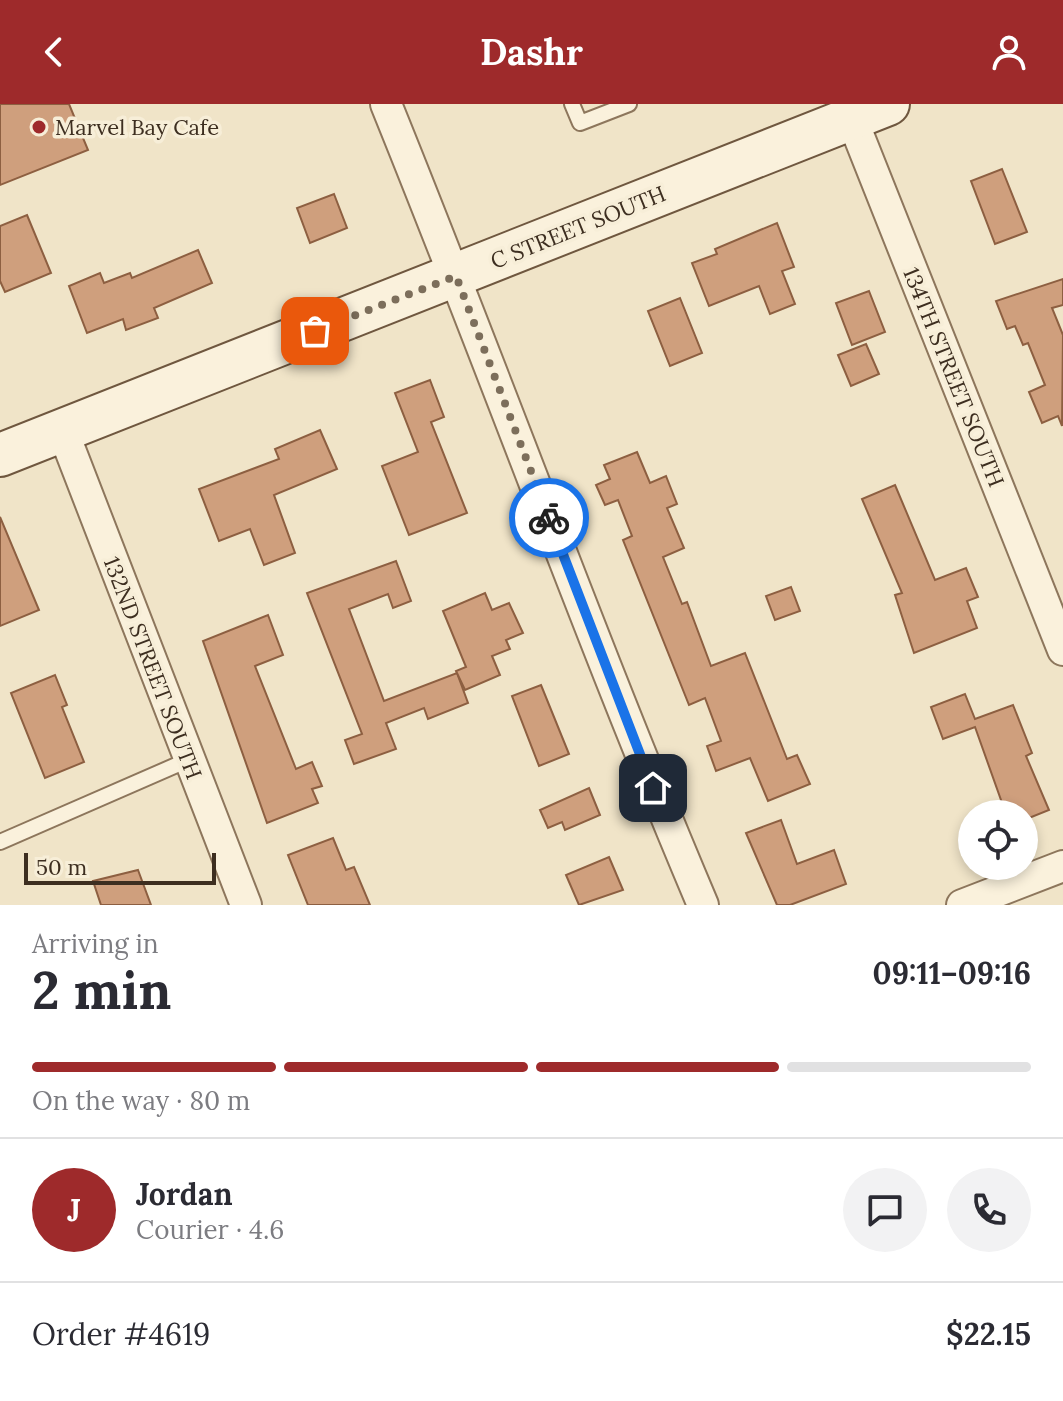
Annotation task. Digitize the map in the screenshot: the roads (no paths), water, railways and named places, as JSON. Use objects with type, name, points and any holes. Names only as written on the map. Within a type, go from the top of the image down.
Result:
[{"type":"street","points":[[386,104],[456,276],[653,788],[703,905]]},
{"type":"street","name":"C STREET SOUTH","points":[[0,455],[456,276],[862,109]]},
{"type":"street","name":"134TH STREET SOUTH","points":[[862,109],[1063,650]]},
{"type":"street","name":"132ND STREET SOUTH","points":[[62,429],[246,905]]},
{"type":"street","points":[[962,905],[1063,866]]},
{"type":"lane","points":[[572,104],[580,123],[629,104]]},
{"type":"lane","points":[[0,842],[188,760]]},
{"type":"place","name":"Marvel Bay Cafe","points":[[39,127]]}]
